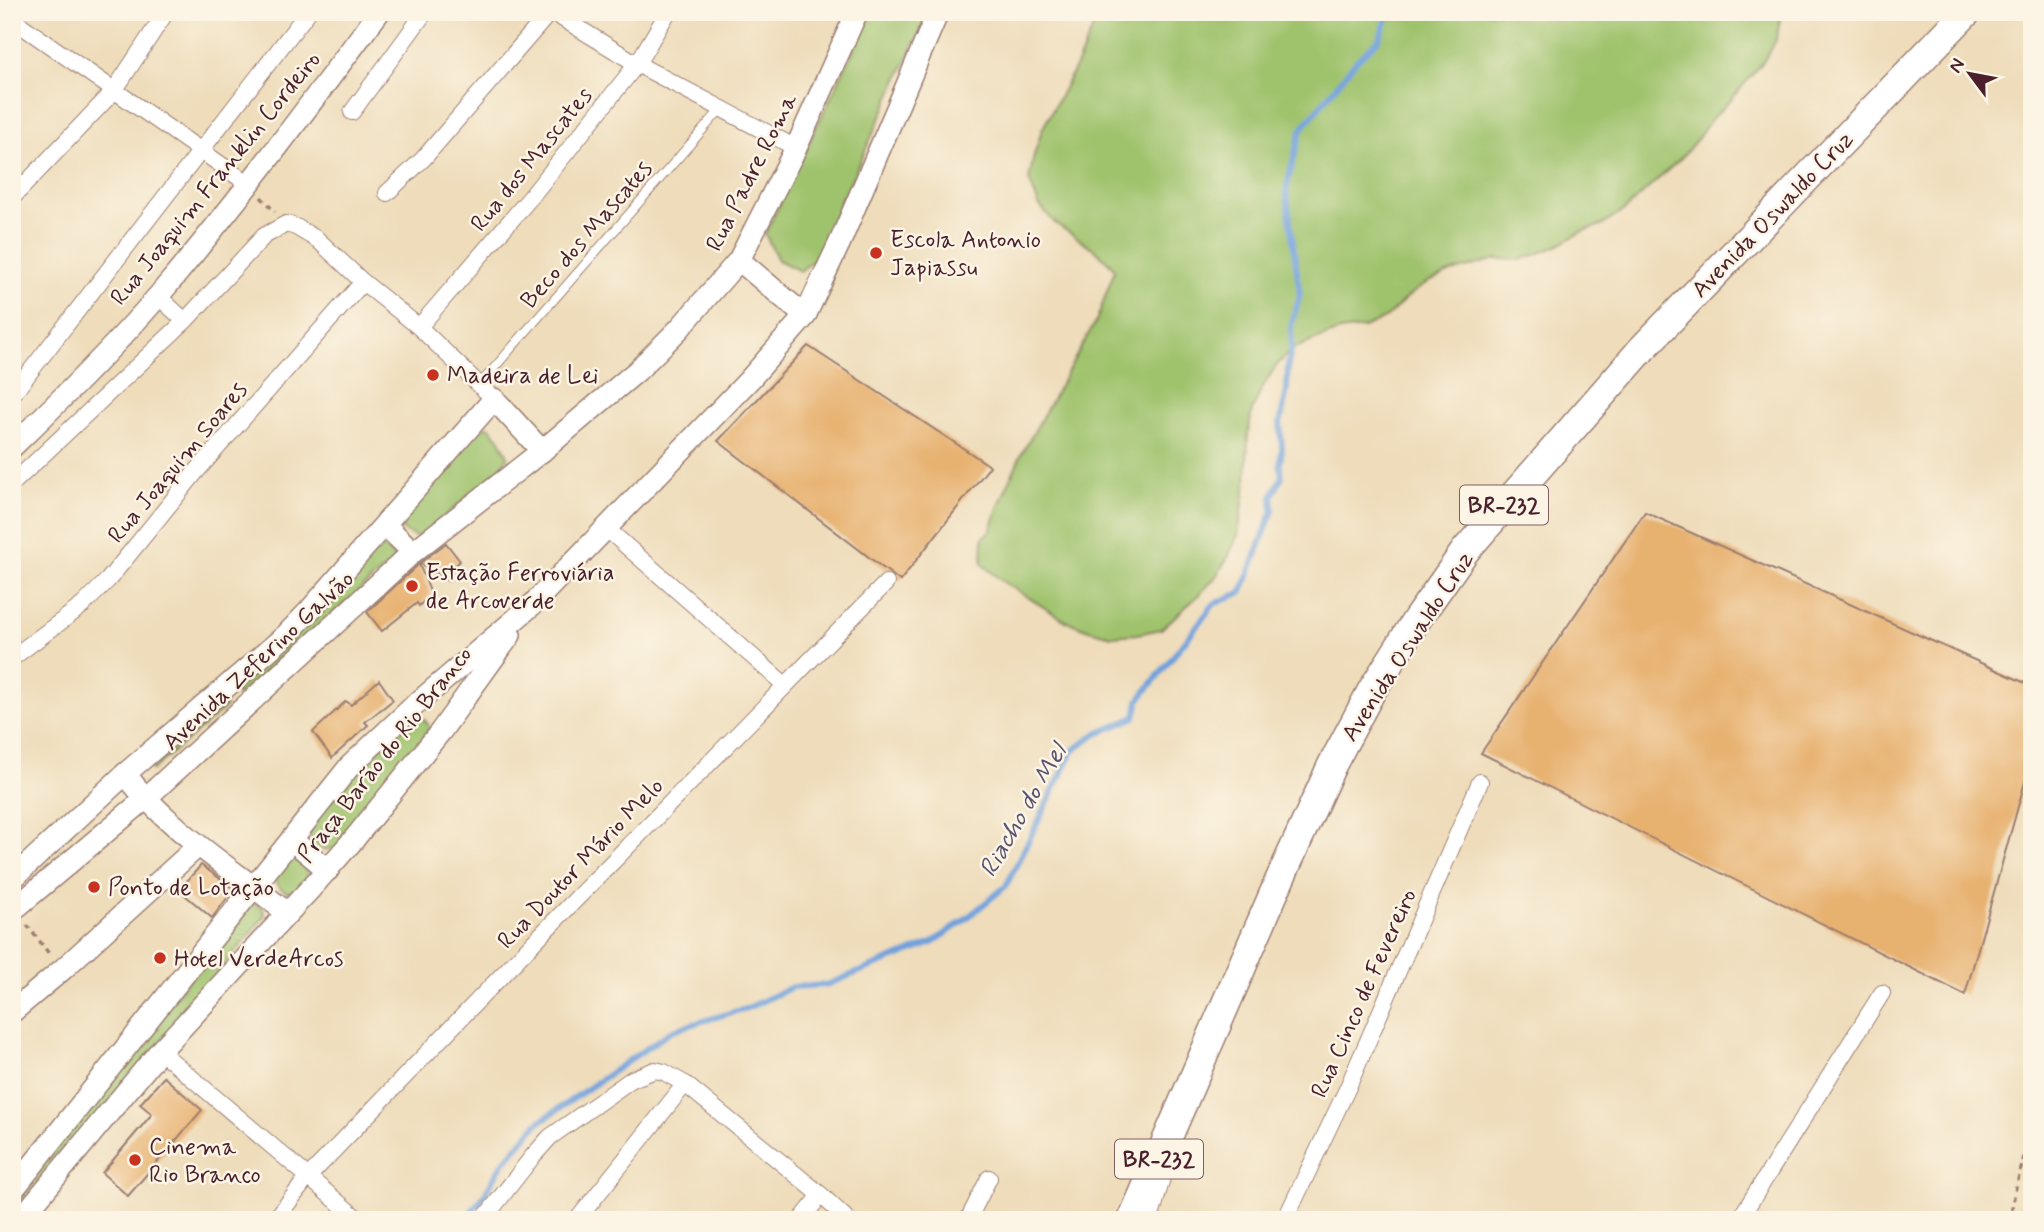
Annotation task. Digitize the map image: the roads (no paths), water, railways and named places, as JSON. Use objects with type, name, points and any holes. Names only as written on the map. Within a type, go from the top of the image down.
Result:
[{"type":"highway","name":"Avenida Oswaldo Cruz","points":[[1132,1220],[1332,765],[1378,680],[1417,619],[1465,551],[1642,349],[1945,24],[1967,12]]},
{"type":"street","points":[[12,198],[114,90],[166,12]]},
{"type":"street","points":[[12,395],[308,12]]},
{"type":"street","name":"Rua Joaquim Franklin Cordeiro","points":[[12,447],[158,296],[250,185],[379,12]]},
{"type":"street","points":[[352,112],[425,12]]},
{"type":"street","points":[[387,193],[423,159],[551,12],[638,64],[796,148]]},
{"type":"street","name":"Rua dos Mascates","points":[[419,327],[530,198],[638,64],[668,12]]},
{"type":"street","name":"Rua Padre Roma","points":[[542,451],[638,371],[739,260],[796,148],[857,12]]},
{"type":"street","points":[[532,605],[750,379],[805,316],[840,242],[938,12]]},
{"type":"street","points":[[12,19],[250,185]]},
{"type":"street","points":[[12,484],[185,321],[264,236],[286,224],[318,240],[363,282],[419,327],[487,391],[542,451]]},
{"type":"street","points":[[739,260],[805,316]]},
{"type":"street","name":"Rua Joaquim Soares","points":[[12,658],[83,605],[108,580],[195,473],[363,282]]},
{"type":"street","points":[[158,296],[185,321]]},
{"type":"street","name":"Avenida Zeferino Galvão","points":[[12,879],[125,774],[285,636],[385,525],[487,391]]},
{"type":"street","name":"Avenida Zeferino Galvão","points":[[13,907],[145,799],[414,552],[542,451]]},
{"type":"street","points":[[385,525],[414,552]]},
{"type":"street","points":[[607,529],[785,685]]},
{"type":"street","name":"Rua Doutor Mário Melo","points":[[275,1220],[308,1177],[886,583]]},
{"type":"street","name":"Praça Barão do Rio Branco","points":[[12,1191],[349,767],[415,705],[532,605]]},
{"type":"street","name":"Praça Barão do Rio Branco","points":[[20,1220],[160,1051],[328,870],[441,731],[532,605]]},
{"type":"street","points":[[415,705],[435,711],[441,731]]},
{"type":"street","points":[[125,774],[145,799],[198,846],[287,913]]},
{"type":"street","name":"Rua Cinco de Fevereiro","points":[[1285,1220],[1348,1087],[1480,782]]},
{"type":"street","points":[[292,840],[328,870]]},
{"type":"street","points":[[12,1012],[198,846]]},
{"type":"street","points":[[1738,1220],[1882,993]]},
{"type":"street","points":[[160,1051],[359,1220]]},
{"type":"street","points":[[483,1220],[550,1138],[632,1079],[655,1070],[685,1084],[848,1220]]},
{"type":"street","points":[[576,1220],[685,1084]]},
{"type":"street","points":[[1150,1220],[1186,1099]]},
{"type":"street","points":[[968,1220],[989,1178]]},
{"type":"street","points":[[801,1220],[821,1195]]},
{"type":"lane","name":"Beco dos Mascates","points":[[487,391],[721,109]]},
{"type":"waterway","name":"Riacho do Mel","points":[[464,1220],[481,1200],[503,1163],[538,1123],[673,1030],[750,1007],[792,987],[826,985],[932,943],[962,922],[1006,886],[1073,751],[1092,736],[1135,717],[1139,700],[1214,604],[1242,592],[1273,510],[1272,496],[1282,477],[1280,424],[1292,348],[1291,326],[1300,295],[1286,189],[1301,130],[1356,61],[1379,39],[1390,12]]},
{"type":"place","name":"Escola Antonio Japiassu","points":[[876,253]]},
{"type":"place","name":"Madeira de Lei","points":[[433,375]]},
{"type":"place","name":"Estação Ferroviária de Arcoverde","points":[[412,586]]},
{"type":"place","name":"Ponto de Lotação","points":[[94,887]]},
{"type":"place","name":"Hotel VerdeArcos","points":[[160,958]]},
{"type":"place","name":"Cinema Rio Branco","points":[[135,1160]]}]
